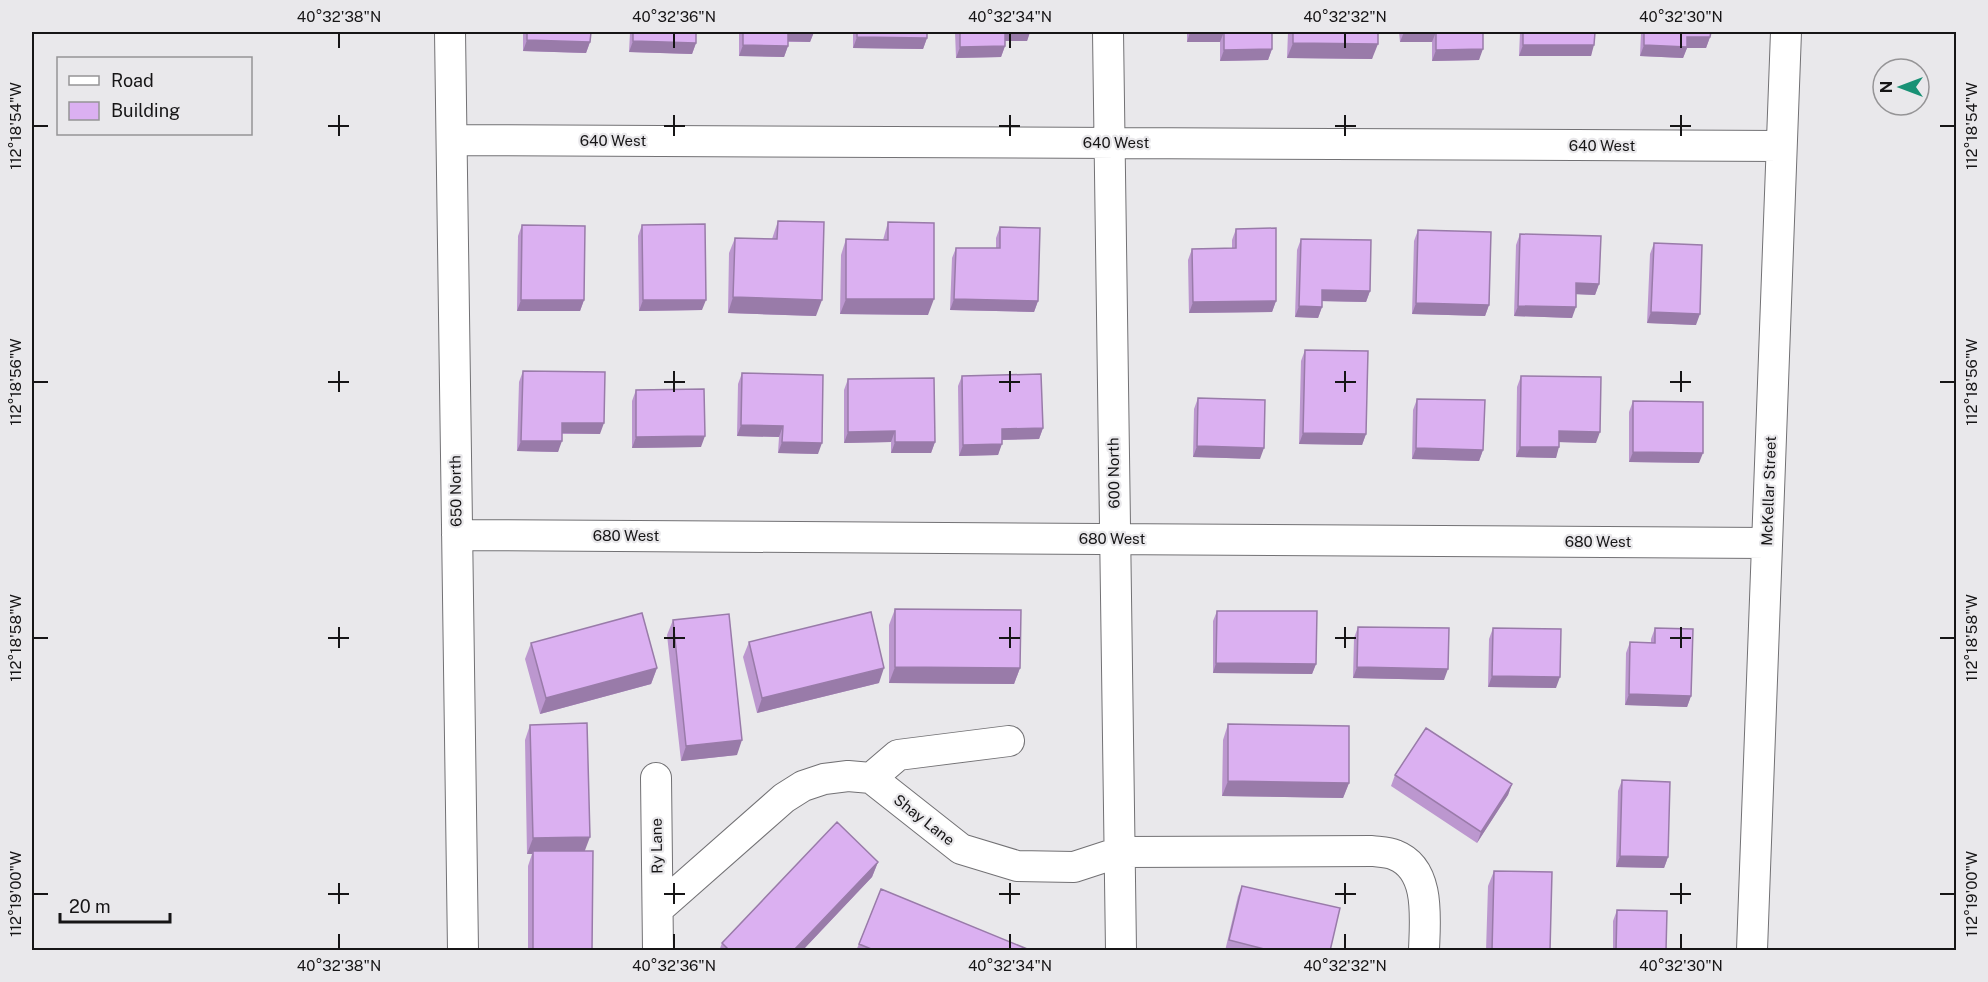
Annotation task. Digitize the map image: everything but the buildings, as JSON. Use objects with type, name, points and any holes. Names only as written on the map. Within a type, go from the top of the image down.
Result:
[{"type":"street","name":"650 North","points":[[450,32],[463,951]]},
{"type":"street","name":"600 North","points":[[1108,32],[1121,951]]},
{"type":"street","name":"McKellar Street","points":[[1752,951],[1786,32]]},
{"type":"street","name":"640 West","points":[[452,140],[1781,146]]},
{"type":"street","name":"680 West","points":[[457,535],[1767,543]]},
{"type":"street","points":[[658,909],[784,798],[803,786],[824,779],[848,776],[871,778],[898,754],[1009,741]]},
{"type":"street","name":"Ry Lane","points":[[656,778],[658,951]]},
{"type":"street","name":"Shay Lane","points":[[871,778],[961,849],[1017,866],[1074,867],[1119,852],[1372,851],[1395,855],[1414,867],[1422,888],[1425,914],[1424,951]]}]
